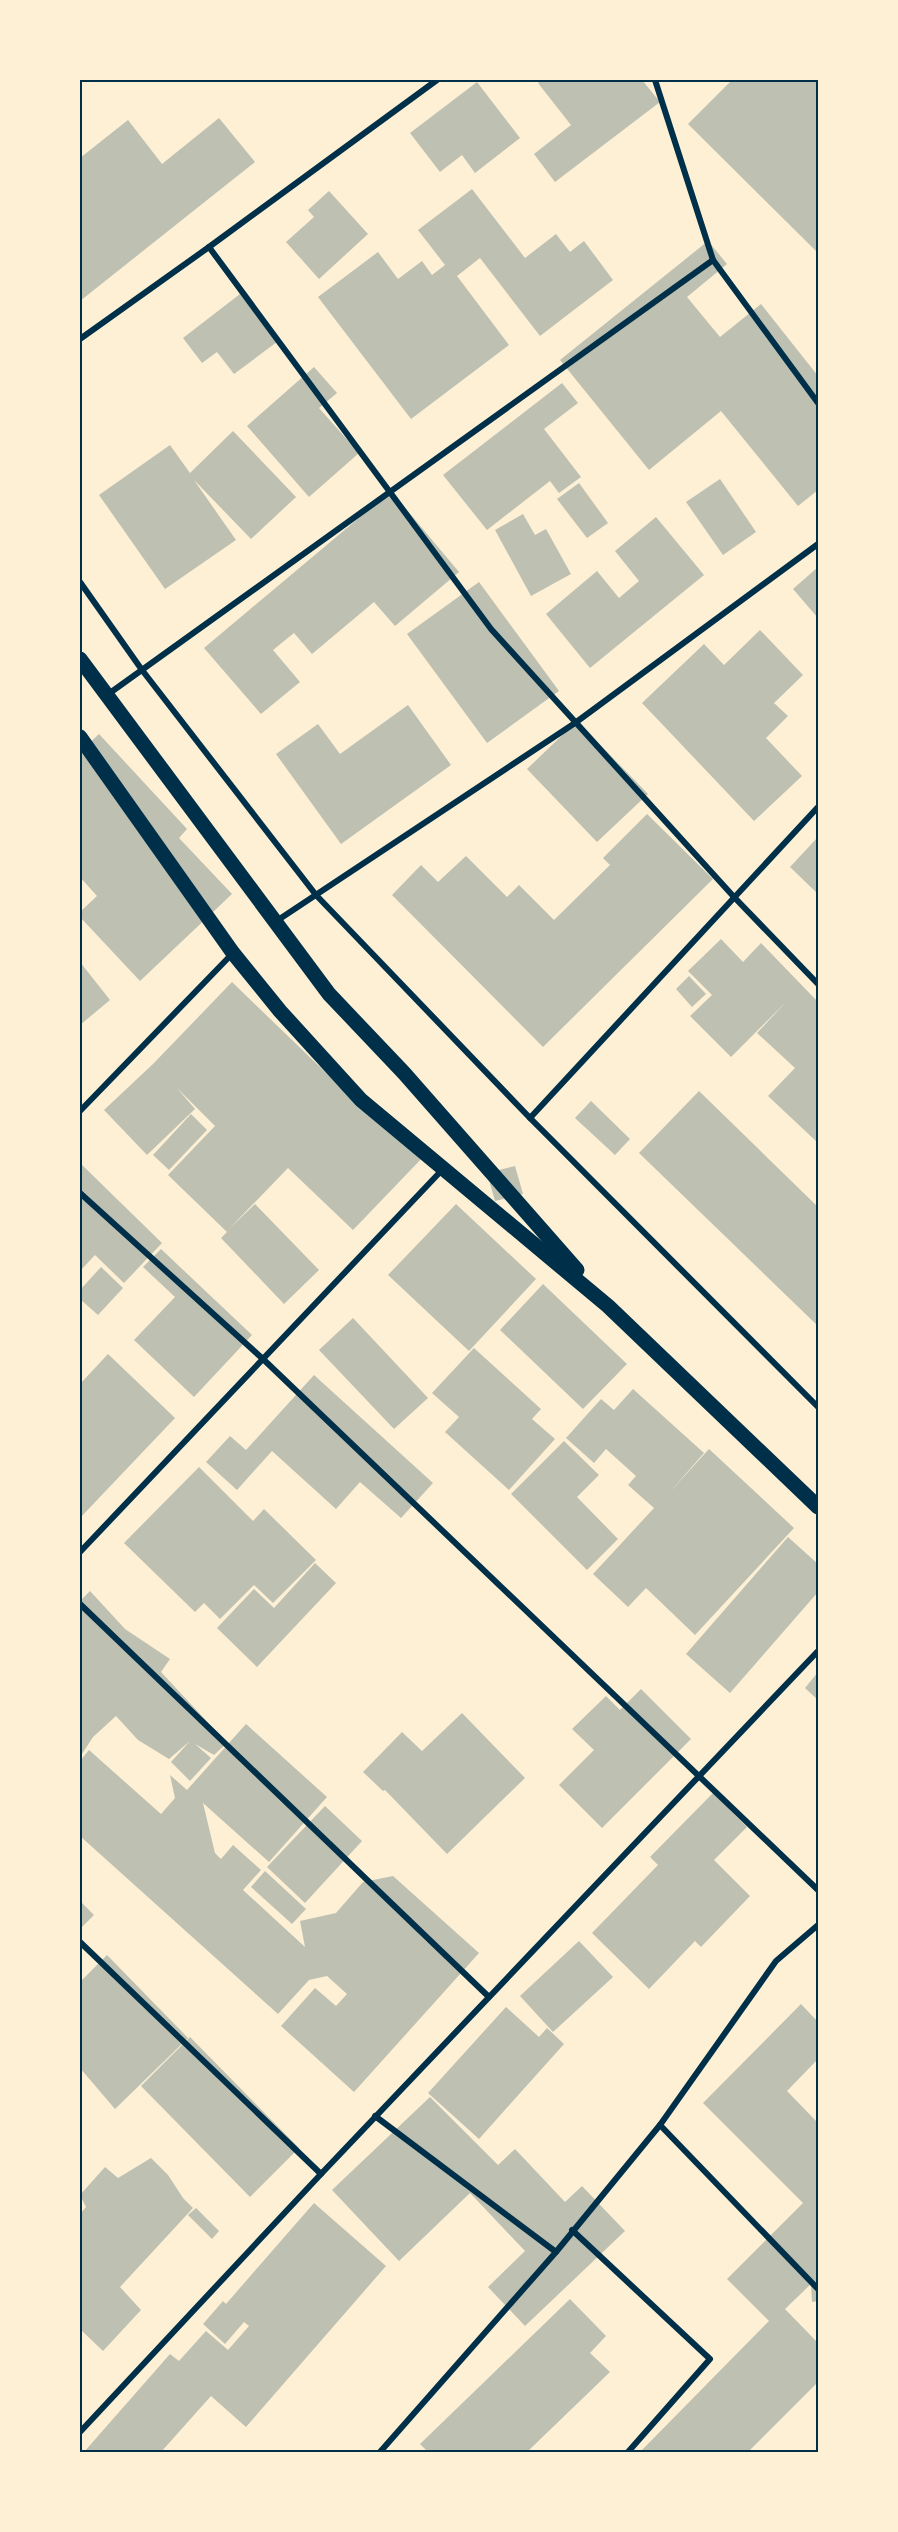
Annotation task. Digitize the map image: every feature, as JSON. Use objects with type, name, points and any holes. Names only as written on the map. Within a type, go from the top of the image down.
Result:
[{"type":"main road","points":[[80,659],[329,994],[404,1073],[608,1306]]},
{"type":"main road","points":[[80,737],[233,953],[280,1011],[361,1100],[608,1306],[819,1507]]},
{"type":"street","points":[[80,339],[437,80]]},
{"type":"street","points":[[655,80],[713,260],[819,402]]},
{"type":"street","points":[[209,247],[491,629],[734,897],[819,984]]},
{"type":"street","points":[[106,695],[713,260]]},
{"type":"street","points":[[275,922],[575,723],[819,544]]},
{"type":"street","points":[[80,582],[142,670],[316,895],[530,1118],[819,1407]]},
{"type":"street","points":[[530,1118],[819,807]]},
{"type":"street","points":[[80,1111],[233,953]]},
{"type":"street","points":[[80,1552],[443,1169]]},
{"type":"street","points":[[80,1193],[263,1359],[698,1777],[819,1890]]},
{"type":"street","points":[[80,1604],[489,1997]]},
{"type":"street","points":[[80,2432],[375,2116],[819,1651]]},
{"type":"street","points":[[380,2452],[556,2252],[660,2125],[776,1961],[819,1925]]},
{"type":"street","points":[[80,1942],[321,2174]]},
{"type":"street","points":[[375,2116],[556,2252]]},
{"type":"street","points":[[660,2125],[819,2289]]},
{"type":"street","points":[[572,2230],[710,2359],[628,2452]]},
{"type":"building","points":[[542,80],[642,80],[660,102],[555,182],[534,154],[571,125],[538,83]]},
{"type":"building","points":[[732,80],[818,80],[818,253],[688,124]]},
{"type":"building","points":[[477,82],[520,138],[475,173],[462,155],[440,172],[410,133]]},
{"type":"building","points":[[219,118],[255,162],[80,301],[80,158],[128,120],[162,164]]},
{"type":"building","points":[[472,189],[525,258],[556,234],[570,252],[584,241],[613,280],[540,336],[480,258],[457,276],[509,345],[411,419],[318,297],[378,252],[398,279],[422,261],[432,275],[445,265],[418,230]]},
{"type":"building","points":[[329,191],[368,234],[319,279],[286,242],[314,217],[308,210]]},
{"type":"building","points":[[708,241],[727,264],[687,297],[720,337],[761,304],[818,376],[818,490],[798,506],[721,411],[649,470],[560,360]]},
{"type":"building","points":[[240,294],[277,342],[234,374],[217,352],[202,363],[183,338]]},
{"type":"building","points":[[314,367],[337,393],[319,408],[359,453],[309,497],[247,426]]},
{"type":"building","points":[[562,383],[578,403],[544,429],[581,477],[559,493],[550,481],[487,530],[443,475]]},
{"type":"building","points":[[233,431],[296,497],[251,539],[194,480],[236,540],[165,589],[99,495],[170,445],[190,473]]},
{"type":"building","points":[[720,479],[756,532],[723,555],[686,502]]},
{"type":"building","points":[[579,483],[608,523],[587,538],[557,499]]},
{"type":"building","points":[[391,491],[459,572],[395,626],[374,602],[312,654],[294,633],[273,650],[300,682],[261,714],[204,648]]},
{"type":"building","points":[[523,514],[535,535],[546,529],[571,574],[531,596],[495,530]]},
{"type":"building","points":[[656,517],[704,575],[590,668],[546,614],[597,571],[619,598],[639,581],[615,551]]},
{"type":"building","points":[[818,567],[818,618],[793,589]]},
{"type":"building","points":[[479,582],[559,691],[487,743],[407,634]]},
{"type":"building","points":[[760,630],[803,675],[774,703],[788,716],[766,738],[802,776],[754,821],[642,703],[704,644],[724,665]]},
{"type":"building","points":[[408,705],[451,765],[341,844],[276,754],[318,724],[340,754]]},
{"type":"building","points":[[577,721],[648,794],[597,842],[527,769]]},
{"type":"building","points":[[99,734],[187,829],[179,838],[232,894],[140,981],[80,917],[80,912],[97,896],[80,877],[80,752]]},
{"type":"building","points":[[647,814],[713,879],[543,1047],[392,895],[421,865],[438,882],[466,856],[507,897],[519,885],[554,920],[610,865],[603,858]]},
{"type":"building","points":[[818,837],[818,894],[790,867]]},
{"type":"building","points":[[721,939],[743,962],[761,943],[818,1002],[817,1142],[768,1096],[795,1068],[757,1033],[787,1001],[731,1057],[690,1016],[712,995],[688,971]]},
{"type":"building","points":[[80,962],[110,1000],[80,1025]]},
{"type":"building","points":[[689,976],[706,994],[692,1007],[676,989]]},
{"type":"building","points":[[232,982],[349,1095],[426,1154],[353,1230],[288,1168],[229,1229],[255,1204],[319,1270],[284,1304],[221,1238],[227,1232],[168,1175],[215,1126],[177,1088],[195,1109],[147,1155],[104,1110],[153,1064]]},
{"type":"building","points":[[699,1091],[818,1207],[818,1326],[639,1153]]},
{"type":"building","points":[[591,1101],[630,1139],[615,1155],[575,1118]]},
{"type":"building","points":[[191,1114],[207,1130],[169,1170],[153,1155]]},
{"type":"building","points":[[80,1163],[162,1243],[124,1283],[95,1255],[80,1271]]},
{"type":"building","points":[[515,1166],[523,1194],[495,1201],[487,1173]]},
{"type":"building","points":[[456,1204],[536,1279],[469,1351],[388,1275]]},
{"type":"building","points":[[161,1249],[252,1335],[194,1397],[134,1340],[175,1297],[143,1267]]},
{"type":"building","points":[[101,1267],[123,1288],[98,1315],[80,1299],[80,1290]]},
{"type":"building","points":[[543,1284],[627,1364],[583,1409],[500,1330]]},
{"type":"building","points":[[353,1318],[428,1398],[394,1429],[319,1350]]},
{"type":"building","points":[[474,1348],[541,1409],[532,1419],[555,1439],[509,1490],[445,1432],[459,1417],[432,1393]]},
{"type":"building","points":[[108,1354],[175,1418],[80,1518],[80,1384]]},
{"type":"building","points":[[314,1375],[433,1483],[401,1518],[360,1482],[336,1509],[272,1451],[237,1490],[206,1462],[230,1436],[246,1450]]},
{"type":"building","points":[[633,1389],[704,1453],[668,1494],[709,1449],[794,1528],[695,1635],[646,1588],[628,1607],[593,1574],[654,1508],[628,1485],[636,1476],[606,1449],[594,1463],[566,1438],[601,1399],[614,1410]]},
{"type":"building","points":[[564,1441],[599,1475],[577,1497],[618,1539],[587,1570],[511,1494]]},
{"type":"building","points":[[199,1467],[253,1521],[264,1509],[316,1560],[273,1603],[254,1585],[220,1619],[204,1603],[195,1612],[124,1543]]},
{"type":"building","points":[[788,1537],[818,1564],[818,1592],[730,1693],[686,1654]]},
{"type":"building","points":[[315,1563],[336,1583],[257,1667],[217,1628],[254,1589],[274,1608]]},
{"type":"building","points":[[90,1591],[125,1629],[170,1659],[161,1672],[227,1743],[214,1755],[195,1744],[211,1758],[190,1781],[171,1762],[190,1741],[169,1759],[138,1740],[116,1716],[93,1737],[80,1757],[80,1601]]},
{"type":"building","points":[[818,1672],[818,1700],[805,1688]]},
{"type":"building","points":[[641,1689],[691,1739],[602,1828],[559,1785],[594,1750],[572,1729],[606,1696],[620,1710]]},
{"type":"building","points":[[462,1713],[525,1778],[447,1854],[385,1790],[383,1791],[363,1772],[402,1732],[422,1751]]},
{"type":"building","points":[[246,1724],[327,1797],[269,1862],[203,1803],[215,1853],[221,1859],[233,1845],[261,1870],[243,1890],[305,1947],[300,1921],[336,1913],[363,1882],[393,1876],[479,1953],[354,2092],[281,2026],[315,1988],[336,2006],[347,1994],[327,1976],[309,1980],[278,2014],[80,1836],[80,1761],[89,1750],[161,1814],[175,1798],[170,1775],[187,1790]]},
{"type":"building","points":[[713,1793],[747,1827],[714,1860],[750,1896],[701,1947],[695,1941],[649,1989],[592,1933],[658,1865],[650,1857]]},
{"type":"building","points":[[325,1806],[362,1841],[305,1903],[267,1867]]},
{"type":"building","points":[[265,1871],[306,1909],[292,1924],[251,1887]]},
{"type":"building","points":[[80,1901],[94,1915],[80,1929]]},
{"type":"building","points":[[579,1941],[613,1977],[553,2032],[520,1996]]},
{"type":"building","points":[[107,1955],[188,2038],[115,2109],[80,2068],[80,1982]]},
{"type":"building","points":[[801,2004],[818,2022],[818,2059],[787,2091],[818,2123],[818,2301],[812,2302],[811,2284],[785,2309],[818,2343],[818,2382],[748,2452],[640,2452],[769,2321],[727,2279],[803,2203],[703,2103]]},
{"type":"building","points":[[506,2007],[539,2037],[547,2028],[564,2044],[479,2139],[428,2093]]},
{"type":"building","points":[[190,2037],[299,2148],[250,2197],[141,2086]]},
{"type":"building","points":[[430,2097],[498,2165],[515,2149],[565,2202],[582,2186],[625,2231],[525,2326],[488,2287],[525,2251],[470,2193],[399,2261],[332,2190]]},
{"type":"building","points":[[151,2158],[168,2175],[183,2198],[193,2208],[120,2287],[141,2310],[103,2351],[80,2329],[80,2214],[86,2207],[80,2195],[105,2167],[118,2178]]},
{"type":"building","points":[[314,2203],[386,2266],[246,2427],[211,2396],[161,2452],[84,2452],[170,2354],[179,2361],[206,2331],[228,2350],[249,2326],[244,2322],[225,2344],[203,2324],[223,2301],[226,2304]]},
{"type":"building","points":[[196,2208],[219,2231],[212,2239],[188,2215]]},
{"type":"building","points":[[570,2299],[606,2336],[590,2353],[610,2372],[527,2452],[428,2452],[420,2444]]}]
